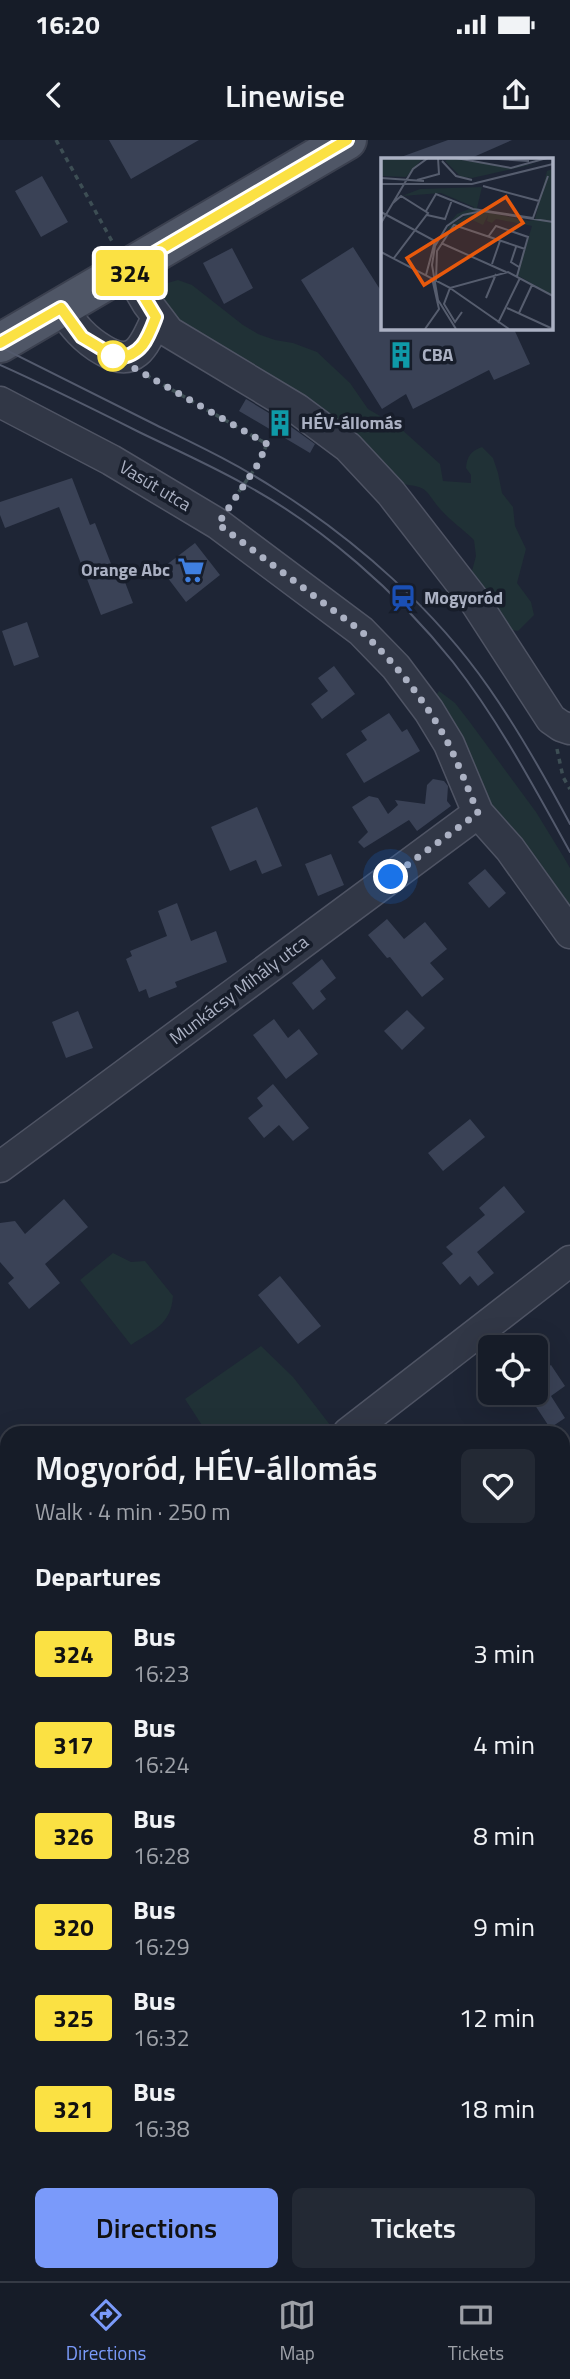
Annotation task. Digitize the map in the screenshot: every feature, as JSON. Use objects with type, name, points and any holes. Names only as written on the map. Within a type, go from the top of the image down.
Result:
[{"type":"main road","points":[[7,331],[61,308],[347,140]]},
{"type":"street","points":[[127,269],[156,317],[169,332],[297,409],[348,447],[391,493],[474,600],[551,719],[568,729]]},
{"type":"street","points":[[61,308],[82,337],[117,358],[127,357],[140,349],[149,337],[156,317]]},
{"type":"street","name":"Vasút utca","points":[[0,402],[111,460],[218,524],[361,631],[389,659],[429,711],[449,744],[478,813],[510,849],[570,933]]},
{"type":"street","name":"Munkácsy Mihály utca","points":[[0,1167],[478,813]]},
{"type":"street","points":[[357,1426],[570,1261]]},
{"type":"path","points":[[56,140],[127,269]]},
{"type":"path","points":[[117,358],[267,444],[258,464],[218,524]]},
{"type":"path","points":[[568,729],[557,747],[563,777],[570,789]]},
{"type":"shaded area","points":[[178,280],[192,285],[258,334],[317,352],[350,383],[368,409],[399,427],[440,464],[443,481],[471,483],[471,475],[466,468],[467,460],[472,452],[482,447],[493,458],[502,493],[513,507],[515,526],[526,549],[517,583],[531,602],[534,615],[518,631],[496,627],[469,582],[476,556],[474,540],[445,514],[422,488],[401,484],[185,328],[158,293],[164,284]]},
{"type":"shaded area","points":[[439,691],[455,703],[469,721],[536,812],[570,868],[570,922],[497,822],[433,700]]},
{"type":"shaded area","points":[[113,1253],[131,1262],[145,1261],[173,1296],[169,1314],[160,1326],[131,1345],[80,1280]]},
{"type":"shaded area","points":[[261,1346],[293,1377],[331,1426],[202,1426],[185,1399]]},
{"type":"building","points":[[109,140],[199,140],[131,179]]},
{"type":"building","points":[[448,140],[512,140],[471,158],[401,157]]},
{"type":"building","points":[[42,176],[68,222],[41,237],[15,191]]},
{"type":"building","name":"CBA","points":[[353,247],[381,291],[381,329],[514,329],[530,364],[494,380],[489,370],[413,409],[406,394],[382,409],[301,280]]},
{"type":"building","points":[[232,248],[253,288],[224,304],[203,263]]},
{"type":"building","name":"HÉV-állomás","points":[[246,399],[315,444],[310,453],[239,411]]},
{"type":"building","points":[[72,478],[90,525],[95,523],[117,579],[123,577],[133,603],[101,615],[59,507],[5,528],[0,515],[0,502]]},
{"type":"building","points":[[195,543],[220,575],[186,602],[161,569]]},
{"type":"building","points":[[27,622],[39,657],[14,666],[2,631]]},
{"type":"building","points":[[334,666],[355,694],[322,719],[311,704],[328,691],[318,678]]},
{"type":"building","points":[[389,713],[402,732],[407,729],[420,751],[364,783],[346,754],[367,740],[361,731]]},
{"type":"building","points":[[433,779],[444,781],[448,786],[447,801],[451,806],[417,831],[409,820],[364,848],[358,842],[368,832],[352,807],[369,796],[378,798],[388,814],[398,805],[395,800],[425,804],[427,785]]},
{"type":"building","points":[[257,807],[282,866],[262,874],[256,860],[230,871],[211,827]]},
{"type":"building","points":[[331,854],[344,885],[318,896],[305,864]]},
{"type":"building","points":[[485,869],[506,893],[489,908],[468,883]]},
{"type":"building","points":[[177,903],[191,941],[216,931],[227,962],[175,982],[177,987],[149,998],[146,989],[139,992],[126,959],[132,956],[130,951],[167,936],[158,911]]},
{"type":"building","points":[[387,919],[404,939],[425,922],[447,949],[430,963],[444,979],[422,997],[390,957],[387,958],[368,935]]},
{"type":"building","points":[[322,959],[336,978],[320,991],[326,999],[313,1010],[292,983]]},
{"type":"building","points":[[407,1010],[425,1028],[402,1050],[384,1031]]},
{"type":"building","points":[[78,1011],[93,1048],[66,1058],[52,1022]]},
{"type":"building","points":[[274,1019],[288,1038],[299,1029],[318,1054],[286,1079],[253,1035]]},
{"type":"building","points":[[273,1084],[309,1128],[293,1141],[279,1125],[264,1138],[248,1118],[263,1106],[257,1098]]},
{"type":"building","points":[[470,1119],[485,1137],[443,1171],[428,1153]]},
{"type":"building","points":[[504,1186],[525,1212],[477,1252],[494,1273],[478,1286],[470,1276],[460,1285],[442,1263],[453,1254],[446,1247],[485,1215],[479,1208]]},
{"type":"building","points":[[64,1199],[88,1227],[45,1264],[60,1283],[29,1309],[8,1283],[14,1278],[0,1262],[0,1223],[15,1221],[25,1234]]},
{"type":"building","points":[[280,1276],[321,1326],[298,1344],[258,1295]]},
{"type":"building","points":[[551,1365],[565,1386],[551,1396],[565,1418],[549,1426],[535,1405],[548,1405],[548,1367]]},
{"type":"tram line","points":[[0,347],[248,472],[307,510],[365,554],[419,605],[468,659],[521,738],[570,824]]},
{"type":"tram line","points":[[0,365],[244,484],[302,520],[357,563],[408,611],[470,684],[515,755],[570,852]]},
{"type":"bus line","name":"324","points":[[0,343],[61,308],[87,341],[117,358],[134,354],[145,344],[156,317],[127,269],[347,140]]},
{"type":"place","name":"CBA","points":[[401,355]]},
{"type":"place","name":"HÉV-állomás","points":[[280,423]]},
{"type":"place","name":"Orange Abc","points":[[191,570]]},
{"type":"place","name":"Mogyoród","points":[[403,598]]},
{"type":"route","points":[[113,356],[267,444],[258,464],[218,524],[361,631],[381,650],[414,689],[449,744],[478,813],[391,877]]}]
